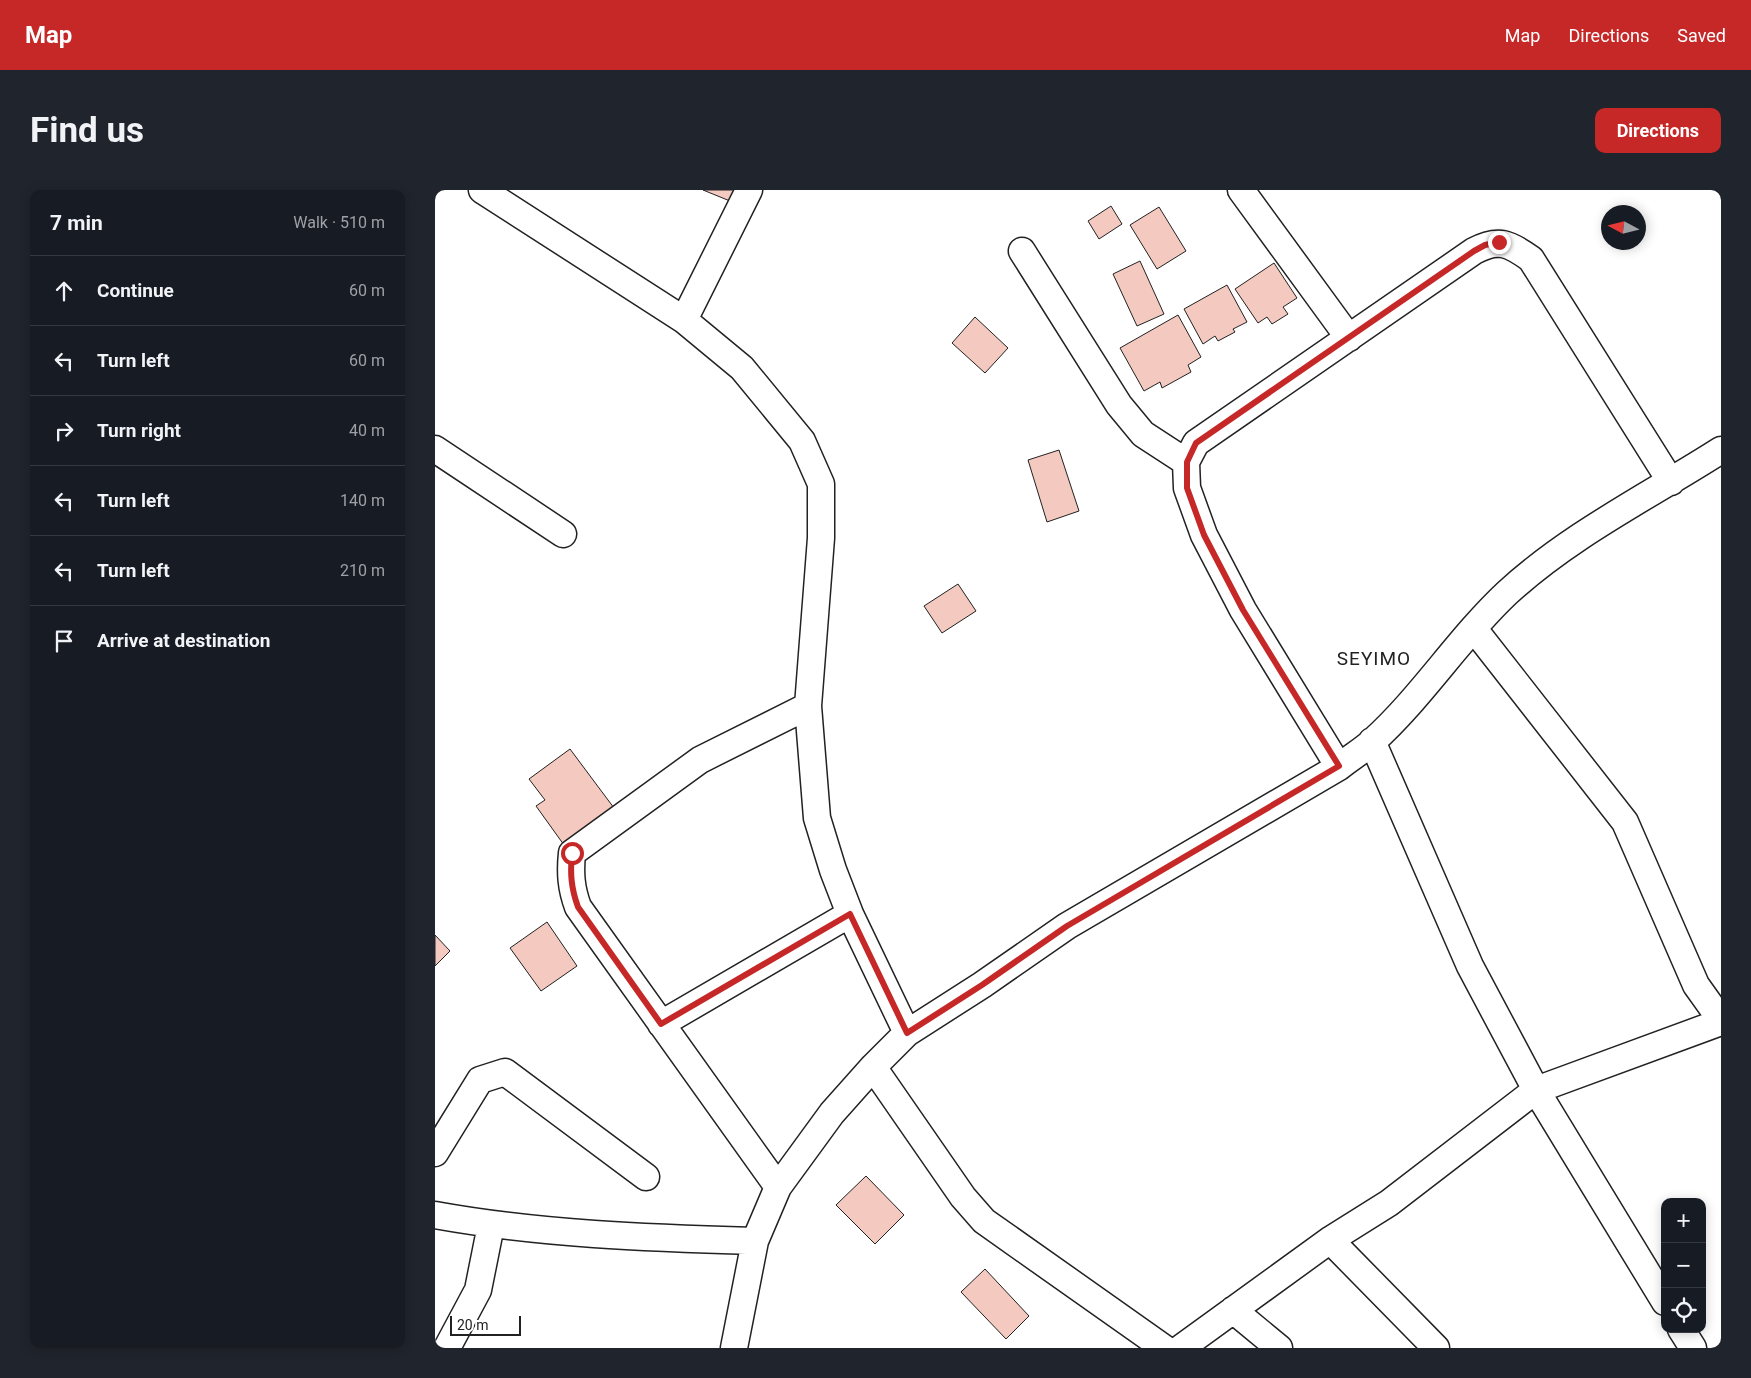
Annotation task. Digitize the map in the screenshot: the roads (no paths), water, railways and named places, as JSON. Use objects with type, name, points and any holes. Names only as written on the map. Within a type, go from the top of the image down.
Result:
[{"type":"street","points":[[482,190],[684,320],[742,368],[802,441],[821,484],[821,538],[809,706],[817,818],[833,870],[850,914],[907,1033]]},
{"type":"street","points":[[684,320],[749,190]]},
{"type":"street","points":[[1241,190],[1349,338]]},
{"type":"street","points":[[1339,766],[1243,610],[1204,535],[1187,488],[1187,462],[1196,443],[1485,245],[1499,242],[1517,249],[1531,259],[1671,482]]},
{"type":"street","points":[[1022,251],[1119,405],[1143,434],[1187,462]]},
{"type":"street","points":[[435,449],[563,534]]},
{"type":"street","points":[[734,1348],[755,1241],[778,1187],[832,1113],[873,1067],[907,1033],[982,985],[1067,926],[1339,766],[1372,742],[1434,676],[1488,612],[1540,565],[1603,522],[1721,450]]},
{"type":"street","points":[[1181,1348],[1331,1240],[1389,1203],[1535,1090],[1721,1021],[1696,985],[1625,822],[1474,628]]},
{"type":"street","points":[[778,1187],[578,907],[571,882],[572,853],[700,760],[809,706]]},
{"type":"street","points":[[1372,742],[1466,957],[1535,1090],[1661,1295]]},
{"type":"street","points":[[661,1024],[850,914]]},
{"type":"street","points":[[873,1067],[963,1197],[984,1221],[1164,1348]]},
{"type":"street","points":[[435,1153],[480,1080],[505,1072],[646,1176]]},
{"type":"street","points":[[435,1215],[491,1225],[651,1238],[755,1241]]},
{"type":"street","points":[[447,1348],[478,1290],[491,1225]]},
{"type":"street","points":[[1331,1240],[1436,1348]]},
{"type":"street","points":[[1233,1310],[1279,1348]]},
{"type":"street","points":[[1684,1333],[1693,1348]]},
{"type":"district","name":"SEYIMO","points":[[1374,658]]}]
